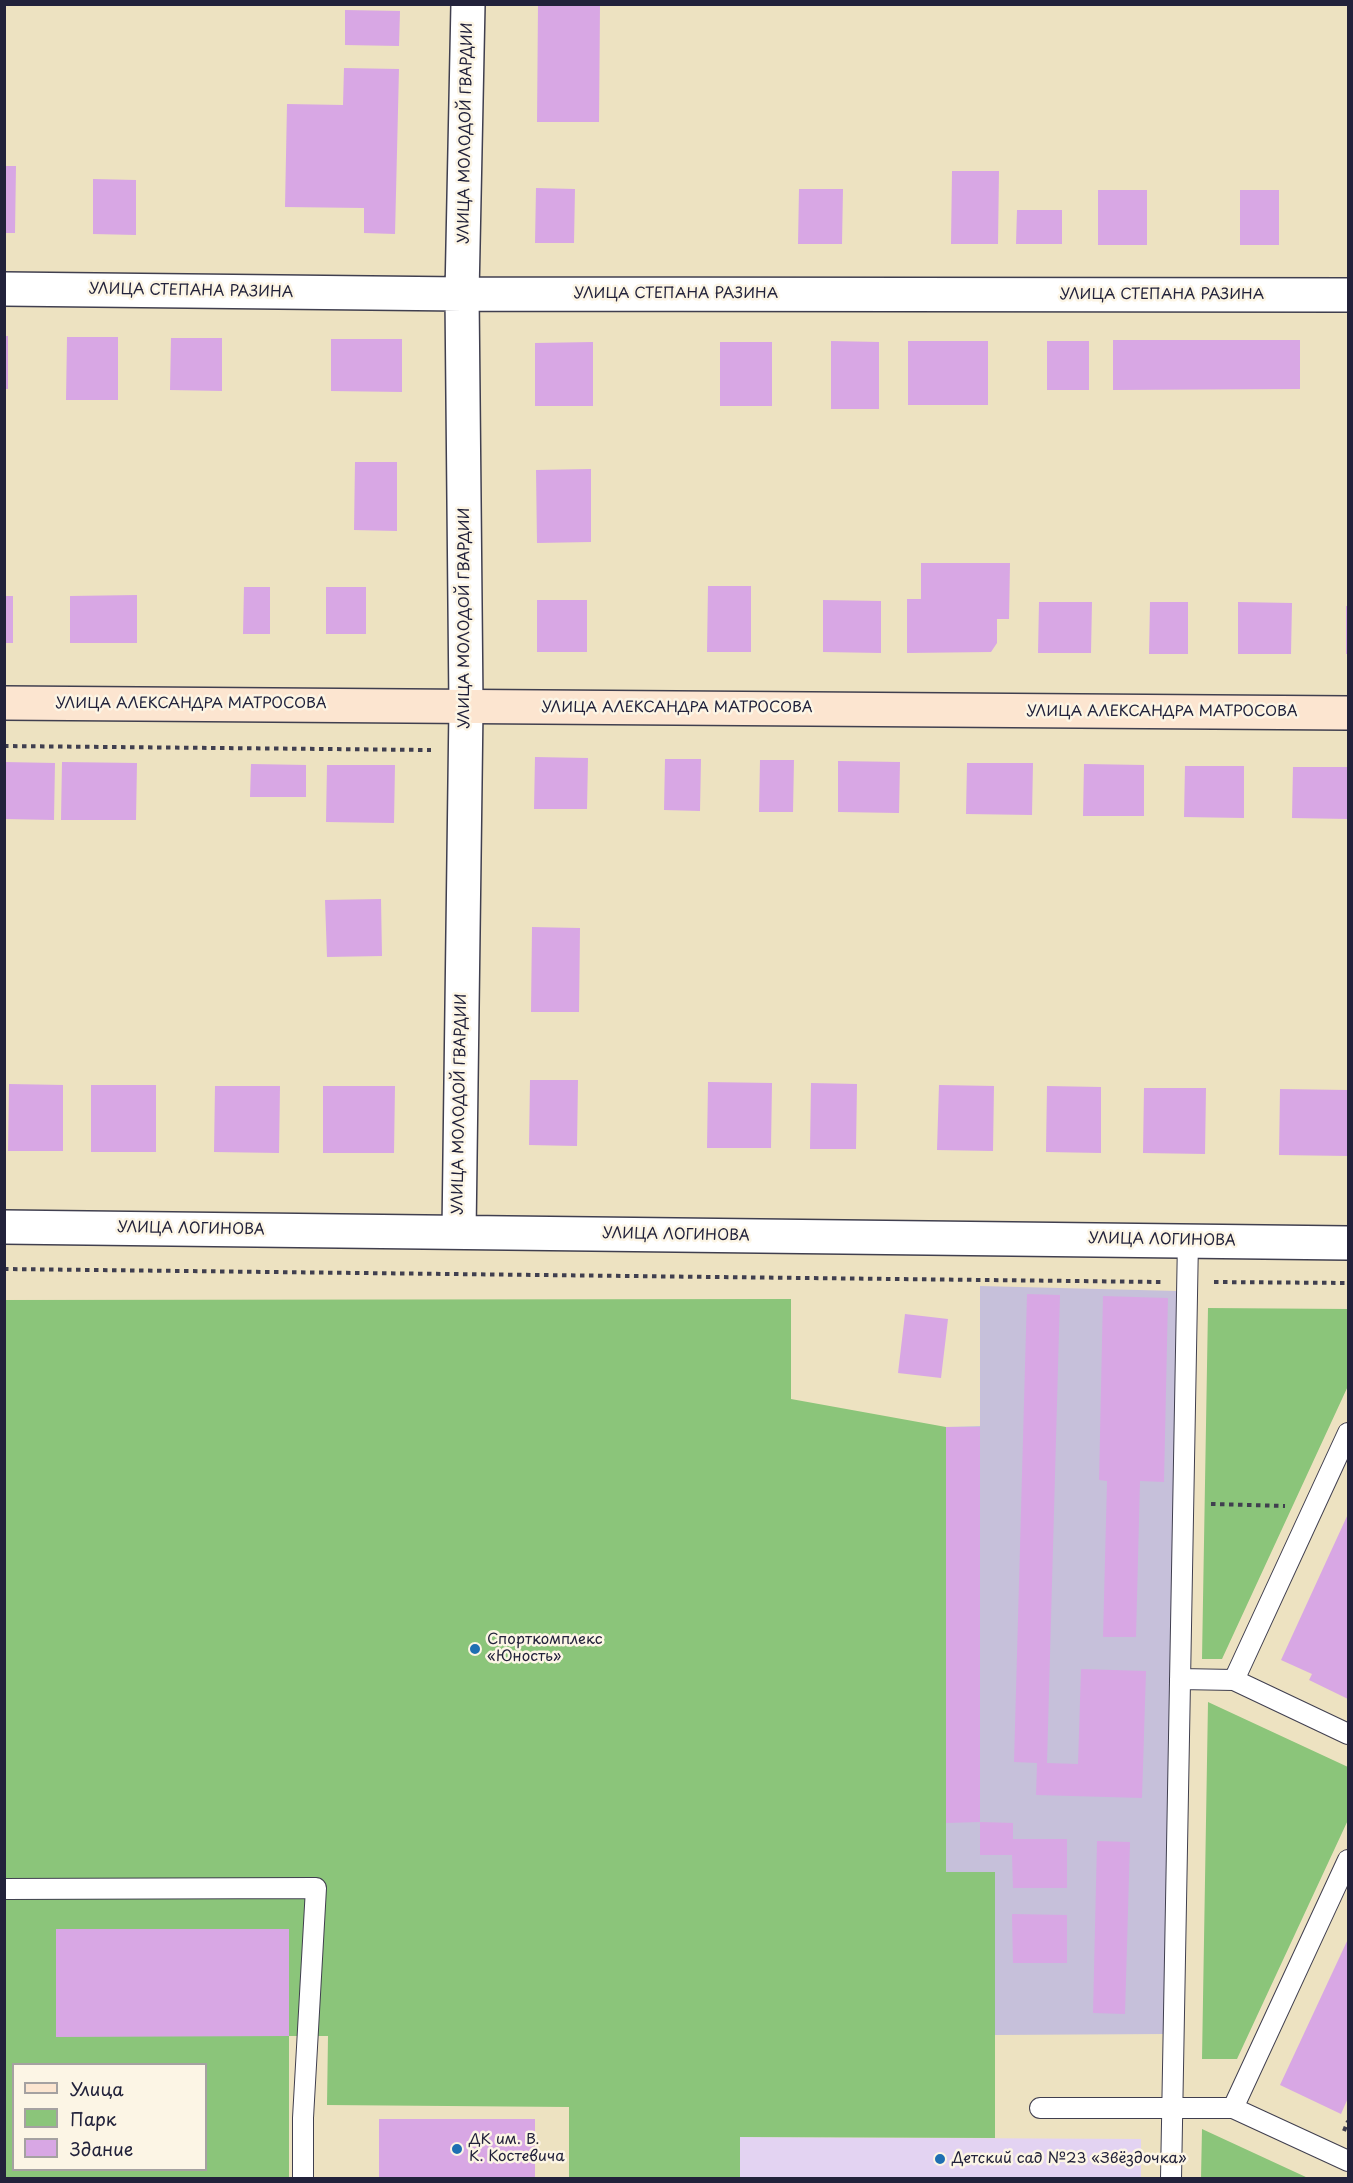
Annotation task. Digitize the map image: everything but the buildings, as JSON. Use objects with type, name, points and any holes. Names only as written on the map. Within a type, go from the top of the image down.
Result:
[{"type":"street","name":"УЛИЦА МОЛОДОЙ ГВАРДИИ","points":[[459,1233],[466,706],[462,294],[468,4]]},
{"type":"street","name":"УЛИЦА СТЕПАНА РАЗИНА","points":[[4,288],[462,294],[1348,295]]},
{"type":"street","name":"УЛИЦА АЛЕКСАНДРА МАТРОСОВА","points":[[4,703],[1348,713]]},
{"type":"street","name":"УЛИЦА ЛОГИНОВА","points":[[4,1227],[1348,1243]]},
{"type":"lane","points":[[1171,2178],[1188,1240]]},
{"type":"lane","points":[[1234,1680],[1348,1433]]},
{"type":"lane","points":[[1180,1679],[1234,1680],[1348,1734]]},
{"type":"lane","points":[[1233,2108],[1348,1860]]},
{"type":"lane","points":[[4,1889],[316,1888],[303,2118],[303,2178]]},
{"type":"lane","points":[[1040,2108],[1233,2108],[1348,2161]]},
{"type":"path","points":[[4,746],[465,750]]},
{"type":"path","points":[[4,1269],[1348,1283]]},
{"type":"path","points":[[1183,1503],[1314,1507]]},
{"type":"shaded area","points":[[980,1286],[1178,1291],[1164,2034],[995,2035],[995,1872],[946,1872],[946,1427],[980,1426]]},
{"type":"shaded area","name":"Детский сад №23 «Звёздочка»","points":[[740,2137],[1141,2139],[1141,2178],[740,2178]]},
{"type":"green space","name":"Спорткомплекс «Юность»","points":[[791,1299],[791,1399],[946,1427],[946,1872],[995,1872],[995,2138],[740,2137],[740,2178],[569,2178],[569,2107],[327,2105],[328,2036],[289,2036],[289,2178],[5,2178],[5,1300]]},
{"type":"green space","points":[[1208,1308],[1348,1309],[1348,1386],[1222,1659],[1202,1659]]},
{"type":"green space","points":[[1208,1702],[1348,1767],[1348,1820],[1237,2059],[1202,2059]]},
{"type":"green space","points":[[1202,2129],[1308,2178],[1201,2178]]},
{"type":"place","name":"Спорткомплекс «Юность»","points":[[475,1649]]},
{"type":"place","name":"ДК им. В. К. Костевича","points":[[457,2149]]},
{"type":"place","name":"Детский сад №23 «Звёздочка»","points":[[940,2159]]}]
